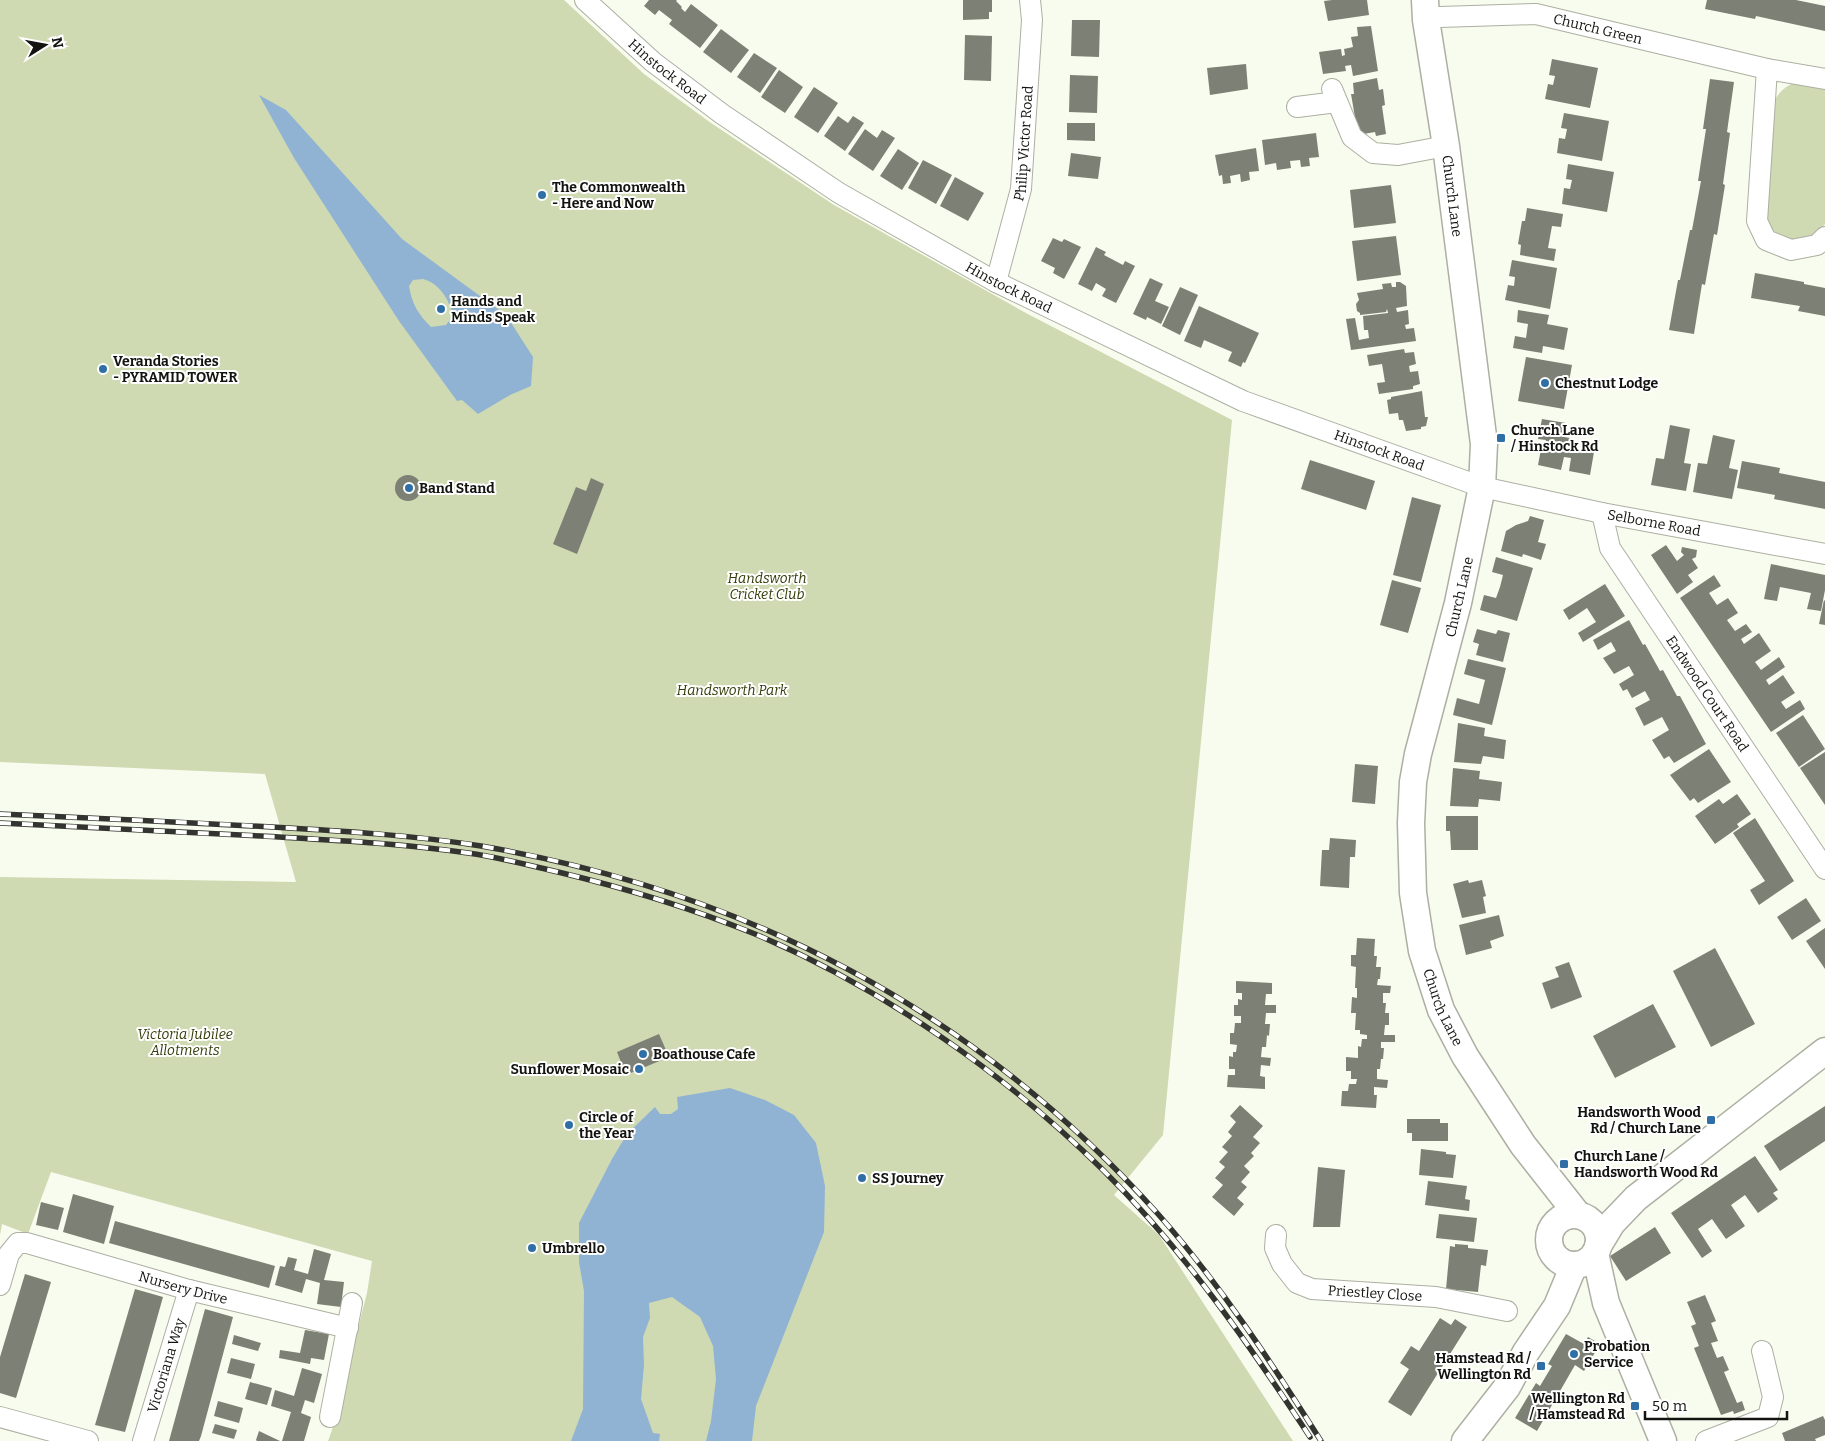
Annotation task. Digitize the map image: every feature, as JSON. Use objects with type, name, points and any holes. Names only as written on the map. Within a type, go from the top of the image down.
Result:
[{"type":"main road","name":"Church Lane","points":[[1425,10],[1446,146],[1484,444],[1482,487],[1458,603],[1418,754],[1413,782],[1411,823],[1413,893],[1422,951],[1441,1010],[1465,1056],[1536,1163],[1580,1216]]},
{"type":"main road","points":[[1465,1441],[1507,1387],[1526,1352],[1612,1222],[1636,1198],[1825,1051]]},
{"type":"main road","name":"Church Lane","points":[[1526,1352],[1551,1272],[1552,1236],[1536,1163]]},
{"type":"main road","points":[[1580,1216],[1593,1223],[1599,1236],[1589,1255],[1564,1263],[1558,1259],[1552,1236],[1564,1217],[1580,1216],[1636,1198]]},
{"type":"main road","points":[[1589,1255],[1606,1303],[1664,1441]]},
{"type":"street","name":"Hinstock Road","points":[[585,0],[653,62],[722,114],[839,193],[996,282],[1243,401],[1482,487]]},
{"type":"street","name":"Philip Victor Road","points":[[996,282],[1021,189],[1032,20],[1030,0]]},
{"type":"street","name":"Church Green","points":[[1425,10],[1440,17],[1536,14],[1767,69],[1825,79]]},
{"type":"street","points":[[1767,69],[1757,221],[1766,240],[1790,250],[1817,245],[1825,236]]},
{"type":"street","points":[[1297,107],[1334,96],[1352,136],[1373,152],[1398,155],[1446,146]]},
{"type":"street","name":"Selborne Road","points":[[1482,487],[1602,513],[1825,554]]},
{"type":"street","name":"Endwood Court Road","points":[[1602,513],[1610,548],[1825,869]]},
{"type":"street","name":"Priestley Close","points":[[1276,1235],[1275,1248],[1282,1264],[1297,1283],[1312,1289],[1436,1297],[1507,1311]]},
{"type":"street","name":"Nursery Drive","points":[[0,1284],[9,1254],[18,1243],[27,1243],[189,1290],[348,1328]]},
{"type":"street","name":"Victoriana Way","points":[[143,1441],[189,1290]]},
{"type":"street","points":[[330,1416],[352,1303]]},
{"type":"street","points":[[1706,1441],[1768,1417],[1773,1397],[1762,1350]]},
{"type":"street","points":[[0,1417],[88,1441]]},
{"type":"green space","name":"Handsworth Park","points":[[0,0],[564,0],[644,74],[711,123],[834,205],[1024,312],[1232,420],[1163,1135],[1114,1195],[1159,1235],[1293,1441],[328,1441],[367,1293],[372,1261],[51,1172],[28,1234],[2,1224],[0,1235],[0,877],[296,882],[265,774],[0,762]]},
{"type":"green space","points":[[1796,82],[1825,89],[1825,224],[1818,232],[1803,240],[1787,239],[1779,235],[1766,221],[1774,101],[1783,89]]},
{"type":"water","points":[[259,95],[286,110],[402,239],[506,315],[533,357],[531,386],[510,395],[478,414],[462,400],[457,401],[399,321],[294,158]],"holes":[[[423,279],[429,281],[442,292],[451,309],[453,315],[446,325],[431,327],[419,313],[412,298],[409,286],[413,280]]]},
{"type":"water","points":[[730,1088],[765,1100],[794,1115],[816,1143],[825,1186],[824,1232],[756,1406],[752,1441],[706,1441],[711,1421],[716,1379],[713,1346],[700,1317],[672,1297],[649,1303],[650,1318],[643,1337],[644,1365],[641,1399],[653,1433],[660,1434],[659,1441],[571,1441],[583,1409],[584,1291],[579,1262],[579,1223],[627,1134],[655,1107],[660,1114],[671,1114],[678,1109],[677,1097]]},
{"type":"building","points":[[649,0],[677,0],[685,12],[691,4],[718,25],[700,48],[669,24],[672,20],[659,10],[655,15],[644,6]]},
{"type":"building","points":[[963,0],[992,0],[992,12],[989,12],[989,19],[963,20]]},
{"type":"building","points":[[1367,0],[1369,15],[1328,21],[1324,1]]},
{"type":"building","points":[[1707,0],[1796,0],[1825,6],[1825,31],[1756,16],[1755,19],[1705,9]]},
{"type":"building","points":[[1072,20],[1100,20],[1099,57],[1071,56]]},
{"type":"building","points":[[1371,26],[1378,71],[1353,76],[1351,65],[1345,66],[1346,71],[1323,74],[1319,52],[1341,49],[1342,56],[1345,55],[1344,49],[1353,47],[1351,37],[1358,36],[1357,27]]},
{"type":"building","points":[[721,29],[749,50],[731,73],[703,52]]},
{"type":"building","points":[[965,35],[992,36],[991,81],[964,80]]},
{"type":"building","points":[[754,53],[777,68],[760,93],[737,77]]},
{"type":"building","points":[[1552,59],[1598,68],[1590,108],[1545,99],[1548,84],[1553,85],[1555,76],[1549,75]]},
{"type":"building","points":[[1246,64],[1248,89],[1210,95],[1207,68]]},
{"type":"building","points":[[779,70],[803,87],[785,113],[761,97]]},
{"type":"building","points":[[1070,75],[1098,76],[1097,113],[1069,112]]},
{"type":"building","points":[[1377,78],[1379,90],[1383,89],[1385,105],[1382,106],[1386,134],[1376,136],[1375,132],[1358,135],[1351,94],[1354,94],[1353,83]]},
{"type":"building","points":[[1710,79],[1734,82],[1727,132],[1730,133],[1723,184],[1725,185],[1717,235],[1714,234],[1705,285],[1702,284],[1694,334],[1669,330],[1678,280],[1680,280],[1690,230],[1692,230],[1701,181],[1698,181],[1706,129],[1703,129]]},
{"type":"building","points":[[814,87],[838,103],[818,133],[794,117]]},
{"type":"building","points":[[1564,113],[1609,121],[1602,161],[1557,153],[1559,138],[1565,139],[1567,129],[1561,128]]},
{"type":"building","points":[[838,116],[848,123],[853,116],[864,123],[845,151],[824,136]]},
{"type":"building","points":[[1067,123],[1095,123],[1095,141],[1067,140]]},
{"type":"building","points":[[865,129],[877,138],[882,130],[895,138],[873,171],[848,154]]},
{"type":"building","points":[[1316,133],[1319,157],[1309,158],[1310,166],[1301,167],[1300,160],[1290,161],[1291,168],[1277,170],[1276,163],[1265,165],[1262,140]]},
{"type":"building","points":[[1256,148],[1259,171],[1249,172],[1250,180],[1241,182],[1240,174],[1230,176],[1231,183],[1223,184],[1222,175],[1219,176],[1215,155]]},
{"type":"building","points":[[898,149],[919,163],[902,190],[880,176]]},
{"type":"building","points":[[1071,153],[1101,157],[1098,179],[1068,176]]},
{"type":"building","points":[[923,160],[952,175],[936,204],[908,188]]},
{"type":"building","points":[[1568,164],[1614,172],[1607,212],[1562,204],[1564,188],[1570,189],[1572,180],[1566,179]]},
{"type":"building","points":[[955,177],[984,193],[968,221],[940,206]]},
{"type":"building","points":[[1391,185],[1396,223],[1354,228],[1350,190]]},
{"type":"building","points":[[1527,208],[1563,214],[1561,227],[1552,226],[1548,248],[1556,249],[1554,261],[1520,255],[1521,245],[1518,244],[1522,221],[1525,221]]},
{"type":"building","points":[[1396,236],[1401,275],[1357,281],[1352,241]]},
{"type":"building","points":[[1053,238],[1062,242],[1064,239],[1081,247],[1064,279],[1053,273],[1055,268],[1041,261]]},
{"type":"building","points":[[1096,247],[1106,252],[1104,255],[1123,265],[1125,261],[1135,266],[1116,303],[1102,296],[1106,289],[1096,283],[1092,291],[1078,284]]},
{"type":"building","points":[[1512,260],[1557,268],[1550,309],[1505,300],[1508,285],[1514,286],[1515,277],[1509,276]]},
{"type":"building","points":[[1755,273],[1825,288],[1825,316],[1798,311],[1800,306],[1751,298]]},
{"type":"building","points":[[1150,278],[1163,284],[1155,301],[1169,307],[1161,324],[1147,317],[1146,320],[1133,314]]},
{"type":"building","points":[[1396,282],[1406,286],[1407,306],[1396,308],[1397,312],[1408,310],[1409,324],[1405,325],[1406,329],[1414,328],[1416,341],[1351,350],[1346,319],[1355,318],[1359,340],[1369,338],[1368,330],[1364,330],[1363,316],[1388,313],[1387,309],[1386,312],[1360,315],[1356,304],[1359,300],[1357,293],[1383,289],[1382,284],[1391,283],[1392,287],[1396,287]]},
{"type":"building","points":[[1180,287],[1198,295],[1180,335],[1162,326]]},
{"type":"building","points":[[1199,306],[1259,333],[1245,363],[1243,362],[1241,367],[1228,361],[1232,352],[1204,340],[1201,348],[1184,341]]},
{"type":"building","points":[[1518,310],[1549,315],[1547,324],[1568,328],[1564,350],[1543,346],[1542,353],[1513,348],[1515,336],[1526,338],[1528,324],[1517,322]]},
{"type":"building","points":[[1404,349],[1405,353],[1414,352],[1416,364],[1409,366],[1410,372],[1418,371],[1420,384],[1413,386],[1413,389],[1379,394],[1377,383],[1385,382],[1382,364],[1369,366],[1367,355]]},
{"type":"building","name":"Chestnut Lodge","points":[[1526,357],[1572,365],[1564,409],[1518,401]]},
{"type":"building","points":[[1422,391],[1425,417],[1428,417],[1426,426],[1421,427],[1421,429],[1406,431],[1403,420],[1399,420],[1398,413],[1389,414],[1387,400],[1391,399],[1391,397]]},
{"type":"building","points":[[1542,419],[1566,423],[1564,437],[1570,438],[1568,449],[1573,450],[1573,448],[1594,452],[1590,475],[1569,471],[1571,458],[1564,457],[1561,470],[1538,465],[1542,444],[1545,444],[1546,440],[1538,439]]},
{"type":"building","points":[[1670,425],[1690,429],[1684,463],[1691,464],[1686,491],[1651,485],[1656,458],[1664,459]]},
{"type":"building","points":[[1713,435],[1735,440],[1729,468],[1738,470],[1732,499],[1693,492],[1698,463],[1707,464]]},
{"type":"building","points":[[1310,460],[1375,481],[1366,510],[1301,489]]},
{"type":"building","points":[[1742,461],[1780,468],[1779,473],[1825,482],[1825,509],[1774,499],[1775,495],[1737,488]]},
{"type":"building","name":"Band Stand","points":[[408,475],[417,479],[421,488],[417,497],[408,501],[399,497],[395,488],[399,479]]},
{"type":"building","points":[[591,478],[604,484],[577,554],[553,544],[576,487],[586,491]]},
{"type":"building","points":[[1412,497],[1441,505],[1421,582],[1393,575]]},
{"type":"building","points":[[1530,516],[1544,520],[1538,542],[1546,544],[1541,560],[1523,554],[1522,557],[1501,551],[1506,531],[1528,521]]},
{"type":"building","points":[[1666,545],[1677,561],[1684,555],[1681,552],[1682,547],[1697,550],[1696,557],[1692,559],[1698,568],[1688,575],[1693,582],[1677,594],[1651,555]]},
{"type":"building","points":[[1496,557],[1533,568],[1517,621],[1480,610],[1484,595],[1496,598],[1500,587],[1503,575],[1492,572]]},
{"type":"building","points":[[1771,564],[1825,575],[1825,590],[1821,611],[1807,609],[1811,593],[1780,587],[1777,601],[1764,599]]},
{"type":"building","points":[[1714,575],[1721,586],[1709,593],[1717,605],[1728,598],[1738,613],[1727,620],[1735,631],[1746,624],[1752,632],[1741,639],[1744,644],[1759,633],[1771,651],[1755,662],[1761,670],[1779,657],[1785,667],[1766,680],[1769,685],[1783,675],[1795,693],[1781,702],[1786,709],[1800,700],[1805,709],[1771,732],[1680,598]]},
{"type":"building","points":[[1392,580],[1421,588],[1408,633],[1380,625]]},
{"type":"building","points":[[1605,584],[1625,616],[1583,642],[1578,633],[1596,622],[1587,608],[1569,620],[1563,610]]},
{"type":"building","points":[[1825,601],[1825,625],[1819,624]]},
{"type":"building","points":[[1629,620],[1660,671],[1663,670],[1677,696],[1680,696],[1706,744],[1674,763],[1669,756],[1664,759],[1652,740],[1669,730],[1662,717],[1644,726],[1635,708],[1650,700],[1645,691],[1632,698],[1627,689],[1623,691],[1619,684],[1634,675],[1629,666],[1614,674],[1603,658],[1616,651],[1611,642],[1598,650],[1593,640]]},
{"type":"building","points":[[1477,629],[1496,634],[1498,630],[1510,633],[1503,662],[1476,655],[1479,644],[1473,642]]},
{"type":"building","points":[[1468,659],[1506,668],[1492,725],[1453,715],[1457,698],[1479,704],[1485,680],[1464,674]]},
{"type":"building","points":[[1803,715],[1825,749],[1799,767],[1776,733]]},
{"type":"building","points":[[1458,723],[1485,728],[1484,736],[1506,740],[1504,759],[1483,756],[1481,764],[1454,762]]},
{"type":"building","points":[[1709,749],[1731,782],[1698,803],[1694,798],[1690,801],[1670,775]]},
{"type":"building","points":[[1825,752],[1825,805],[1800,768]]},
{"type":"building","points":[[1355,764],[1378,766],[1375,804],[1352,802]]},
{"type":"building","points":[[1453,768],[1480,771],[1479,779],[1502,782],[1500,801],[1479,799],[1478,807],[1450,806]]},
{"type":"building","points":[[1737,794],[1751,814],[1737,824],[1739,827],[1715,844],[1695,816],[1719,799],[1723,804]]},
{"type":"building","points":[[1446,816],[1478,816],[1478,850],[1451,850],[1450,831],[1446,831]]},
{"type":"building","points":[[1755,818],[1794,881],[1759,905],[1750,890],[1765,881],[1733,833]]},
{"type":"building","points":[[1330,838],[1356,840],[1355,857],[1350,857],[1349,888],[1320,886],[1322,850],[1329,850]]},
{"type":"building","points":[[1468,880],[1469,883],[1482,880],[1486,896],[1483,897],[1486,913],[1462,918],[1453,884]]},
{"type":"building","points":[[1806,898],[1821,921],[1792,940],[1777,917]]},
{"type":"building","points":[[1499,915],[1504,936],[1490,941],[1492,948],[1466,955],[1459,925]]},
{"type":"building","points":[[1825,928],[1825,969],[1806,941]]},
{"type":"building","points":[[1357,938],[1375,939],[1374,956],[1377,956],[1376,967],[1381,967],[1380,979],[1378,979],[1377,985],[1391,986],[1390,993],[1383,993],[1383,1003],[1386,1003],[1385,1013],[1389,1013],[1389,1025],[1385,1025],[1384,1035],[1395,1035],[1395,1042],[1381,1042],[1381,1048],[1384,1048],[1383,1059],[1381,1059],[1380,1069],[1377,1069],[1377,1079],[1388,1080],[1387,1088],[1374,1087],[1374,1095],[1377,1095],[1376,1108],[1341,1106],[1342,1091],[1348,1091],[1349,1084],[1356,1084],[1357,1079],[1351,1079],[1351,1071],[1346,1071],[1346,1057],[1358,1058],[1358,1046],[1361,1047],[1362,1039],[1367,1039],[1367,1035],[1360,1034],[1360,1030],[1355,1030],[1356,1013],[1351,1013],[1352,997],[1357,998],[1357,988],[1355,988],[1356,967],[1351,966],[1351,955],[1356,955]]},
{"type":"building","points":[[1715,948],[1755,1024],[1711,1047],[1673,971]]},
{"type":"building","points":[[1569,962],[1582,997],[1551,1009],[1542,983],[1559,977],[1555,967]]},
{"type":"building","points":[[1236,981],[1272,983],[1272,994],[1266,994],[1265,1005],[1276,1005],[1276,1013],[1266,1013],[1265,1024],[1270,1024],[1269,1036],[1267,1035],[1266,1047],[1262,1047],[1261,1057],[1271,1058],[1270,1066],[1261,1065],[1260,1076],[1265,1077],[1265,1089],[1227,1087],[1228,1075],[1235,1075],[1235,1069],[1229,1069],[1229,1056],[1233,1057],[1233,1052],[1236,1052],[1237,1045],[1230,1044],[1230,1033],[1234,1033],[1235,1023],[1241,1023],[1241,1016],[1234,1016],[1234,1005],[1238,1005],[1238,999],[1242,1000],[1242,993],[1236,993]]},
{"type":"building","points":[[1653,1004],[1676,1047],[1615,1078],[1593,1036]]},
{"type":"building","name":"Boathouse Cafe","points":[[659,1034],[669,1057],[626,1075],[617,1052]]},
{"type":"building","points":[[1240,1105],[1263,1126],[1253,1137],[1260,1143],[1251,1153],[1254,1156],[1244,1166],[1250,1172],[1241,1182],[1247,1187],[1237,1198],[1244,1204],[1234,1216],[1212,1197],[1223,1185],[1215,1178],[1225,1167],[1219,1162],[1228,1152],[1222,1147],[1232,1136],[1228,1132],[1236,1122],[1230,1116]]},
{"type":"building","points":[[1825,1106],[1825,1141],[1780,1171],[1764,1146]]},
{"type":"building","points":[[1407,1119],[1440,1119],[1440,1123],[1448,1123],[1448,1141],[1412,1141],[1412,1133],[1407,1133]]},
{"type":"building","points":[[1421,1149],[1456,1155],[1453,1178],[1419,1175]]},
{"type":"building","points":[[1755,1156],[1778,1190],[1773,1193],[1778,1199],[1758,1213],[1745,1195],[1731,1205],[1745,1226],[1726,1239],[1712,1219],[1698,1229],[1712,1251],[1702,1258],[1671,1213]]},
{"type":"building","points":[[1318,1167],[1345,1170],[1340,1227],[1313,1227]]},
{"type":"building","points":[[1428,1181],[1467,1186],[1465,1199],[1470,1200],[1469,1211],[1425,1205]]},
{"type":"building","points":[[73,1194],[114,1206],[104,1244],[63,1232]]},
{"type":"building","points":[[41,1202],[64,1208],[58,1230],[36,1225]]},
{"type":"building","points":[[1439,1214],[1477,1218],[1474,1242],[1436,1238]]},
{"type":"building","points":[[115,1221],[275,1266],[269,1288],[109,1243]]},
{"type":"building","points":[[1655,1227],[1671,1253],[1626,1281],[1610,1256]]},
{"type":"building","points":[[1455,1244],[1468,1245],[1468,1248],[1488,1250],[1486,1266],[1481,1265],[1478,1292],[1446,1289],[1450,1246],[1455,1247]]},
{"type":"building","points":[[314,1249],[331,1254],[324,1280],[344,1282],[341,1307],[317,1304],[320,1283],[306,1279],[302,1293],[275,1285],[280,1266],[285,1267],[288,1257],[297,1259],[294,1270],[308,1274]]},
{"type":"building","points":[[25,1274],[51,1282],[16,1398],[0,1393],[0,1357]]},
{"type":"building","points":[[135,1289],[163,1297],[125,1432],[95,1425]]},
{"type":"building","points":[[1705,1295],[1716,1321],[1711,1323],[1718,1341],[1711,1343],[1717,1358],[1723,1356],[1729,1370],[1724,1372],[1737,1403],[1742,1401],[1745,1410],[1734,1414],[1733,1411],[1721,1415],[1694,1348],[1699,1346],[1691,1326],[1696,1324],[1687,1302]]},
{"type":"building","points":[[205,1309],[233,1317],[201,1436],[199,1441],[169,1441]]},
{"type":"building","points":[[1440,1318],[1451,1325],[1455,1319],[1467,1327],[1411,1416],[1388,1402],[1409,1369],[1400,1363],[1411,1346],[1419,1351]]},
{"type":"building","points":[[305,1330],[329,1334],[324,1360],[311,1358],[310,1364],[279,1358],[280,1350],[300,1353]]},
{"type":"building","points":[[1566,1334],[1584,1344],[1588,1337],[1600,1344],[1584,1371],[1575,1365],[1537,1431],[1515,1418],[1536,1383],[1540,1386],[1552,1366],[1548,1364]]},
{"type":"building","points":[[234,1335],[261,1343],[258,1351],[232,1344]]},
{"type":"building","points":[[231,1358],[255,1364],[251,1379],[227,1373]]},
{"type":"building","points":[[302,1368],[322,1374],[314,1403],[305,1400],[301,1413],[311,1417],[304,1441],[282,1441],[291,1412],[271,1406],[275,1390],[294,1396]]},
{"type":"building","points":[[250,1382],[272,1388],[267,1405],[245,1399]]},
{"type":"building","points":[[218,1401],[243,1408],[239,1423],[214,1416]]},
{"type":"building","points":[[1823,1416],[1825,1420],[1825,1435],[1815,1439],[1816,1441],[1785,1441],[1782,1433]]},
{"type":"building","points":[[215,1424],[237,1430],[234,1439],[212,1433]]},
{"type":"building","points":[[259,1431],[280,1441],[257,1441]]},
{"type":"railway","points":[[0,814],[324,830],[455,842],[579,867],[674,894],[765,929],[851,971],[934,1020],[1013,1077],[1088,1142],[1158,1214],[1203,1268],[1264,1353],[1321,1441]]},
{"type":"railway","points":[[0,823],[339,840],[479,855],[583,878],[658,899],[755,934],[802,955],[849,980],[940,1036],[1026,1100],[1103,1170],[1161,1232],[1214,1298],[1310,1437]]},
{"type":"place","name":"The Commonwealth - Here and Now","points":[[542,195]]},
{"type":"place","name":"Hands and Minds Speak","points":[[441,309]]},
{"type":"place","name":"Veranda Stories - PYRAMID TOWER","points":[[103,369]]},
{"type":"place","name":"Chestnut Lodge","points":[[1545,383]]},
{"type":"place","name":"Church Lane / Hinstock Rd","points":[[1501,438]]},
{"type":"place","name":"Band Stand","points":[[409,488]]},
{"type":"place","name":"Boathouse Cafe","points":[[643,1054]]},
{"type":"place","name":"Sunflower Mosaic","points":[[639,1069]]},
{"type":"place","name":"Handsworth Wood Rd / Church Lane","points":[[1711,1120]]},
{"type":"place","name":"Circle of the Year","points":[[569,1125]]},
{"type":"place","name":"Church Lane / Handsworth Wood Rd","points":[[1564,1164]]},
{"type":"place","name":"SS Journey","points":[[862,1178]]},
{"type":"place","name":"Umbrello","points":[[532,1248]]},
{"type":"place","name":"Probation Service","points":[[1574,1354]]},
{"type":"place","name":"Hamstead Rd / Wellington Rd","points":[[1541,1366]]},
{"type":"place","name":"Wellington Rd / Hamstead Rd","points":[[1635,1406]]},
{"type":"park label","name":"Handsworth Cricket Club","points":[[767,586]]},
{"type":"park label","name":"Victoria Jubilee Allotments","points":[[185,1042]]}]
